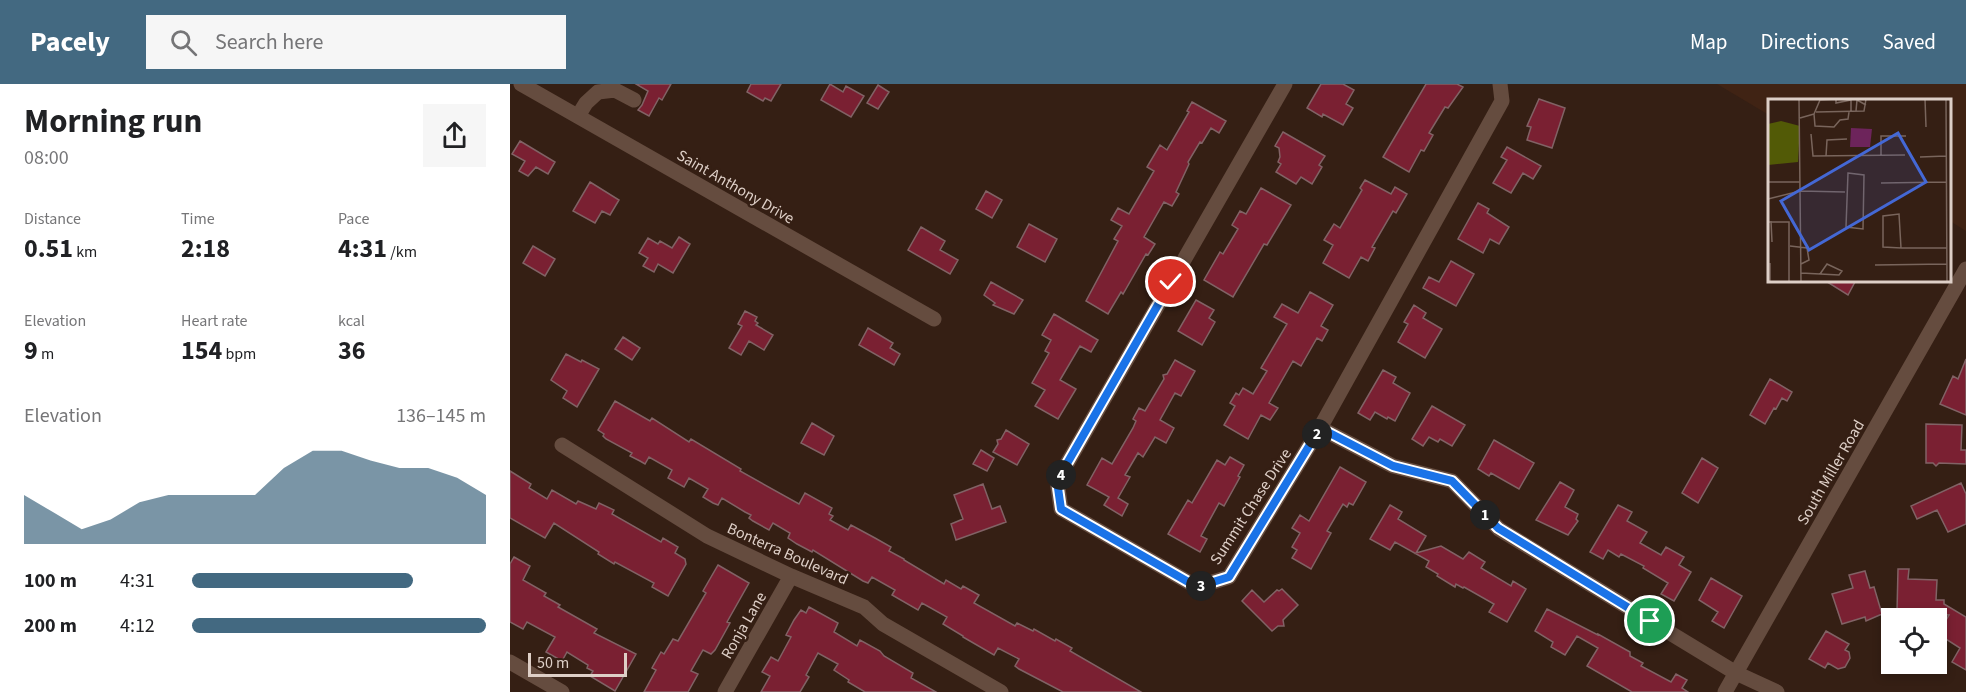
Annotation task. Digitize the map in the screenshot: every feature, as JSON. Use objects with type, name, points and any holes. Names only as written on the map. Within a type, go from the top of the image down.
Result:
[{"type":"street","name":"Saint Anthony Drive","points":[[521,84],[934,319]]},
{"type":"street","name":"Summit Chase Drive","points":[[1286,84],[1057,481],[1061,509],[1197,587],[1229,577],[1320,428],[1502,101],[1500,84]]},
{"type":"street","points":[[578,116],[586,103],[598,92],[615,90],[634,100]]},
{"type":"street","name":"South Miller Road","points":[[1725,692],[1966,269]]},
{"type":"street","points":[[1320,428],[1393,466],[1452,481],[1498,528],[1736,673],[1777,692]]},
{"type":"street","name":"Bonterra Boulevard","points":[[562,445],[707,536],[791,576],[864,607],[883,624],[1001,692]]},
{"type":"street","name":"Ronja Lane","points":[[725,692],[791,576]]},
{"type":"street","points":[[510,662],[562,692]]},
{"type":"shaded area","points":[[1717,84],[1966,84],[1966,231],[1951,222],[1951,99],[1768,99],[1768,114]]},
{"type":"building","points":[[636,84],[671,84],[662,100],[659,98],[649,116],[638,110],[648,91]]},
{"type":"building","points":[[751,84],[781,84],[771,101],[765,98],[763,101],[747,92]]},
{"type":"building","points":[[830,84],[843,92],[846,86],[864,96],[851,117],[821,100]]},
{"type":"building","points":[[1321,84],[1343,84],[1354,90],[1346,104],[1353,108],[1343,125],[1307,108]]},
{"type":"building","points":[[1426,84],[1457,84],[1463,87],[1448,108],[1445,107],[1429,133],[1433,135],[1424,151],[1421,150],[1409,172],[1383,157]]},
{"type":"building","points":[[878,85],[889,92],[878,109],[867,103]]},
{"type":"building","points":[[1539,99],[1565,108],[1552,148],[1527,140],[1531,127],[1527,126]]},
{"type":"building","points":[[1192,102],[1226,121],[1219,133],[1211,128],[1202,143],[1200,142],[1188,162],[1176,192],[1179,194],[1172,206],[1164,202],[1144,237],[1155,244],[1148,255],[1146,254],[1123,294],[1121,292],[1108,314],[1086,301],[1118,241],[1114,239],[1122,226],[1111,220],[1118,208],[1129,214],[1154,171],[1147,167],[1160,145],[1167,150],[1189,112],[1187,111]]},
{"type":"building","points":[[1283,132],[1325,156],[1319,165],[1322,167],[1312,184],[1301,177],[1296,184],[1276,172],[1281,164],[1278,162],[1279,148],[1275,146]]},
{"type":"building","points":[[520,141],[555,162],[548,174],[536,167],[528,176],[519,171],[525,161],[512,154]]},
{"type":"building","points":[[1507,147],[1541,166],[1533,179],[1523,173],[1511,193],[1493,183],[1507,160],[1501,157]]},
{"type":"building","points":[[1365,180],[1391,194],[1395,187],[1407,194],[1396,213],[1393,211],[1372,247],[1375,248],[1368,261],[1361,257],[1349,278],[1323,263],[1333,245],[1324,240],[1334,224],[1340,228],[1362,190],[1360,188]]},
{"type":"building","points":[[590,182],[619,200],[610,215],[602,211],[595,223],[573,211]]},
{"type":"building","points":[[1261,188],[1291,205],[1267,245],[1264,244],[1233,297],[1204,280],[1220,252],[1223,254],[1238,229],[1232,225],[1240,211],[1246,214]]},
{"type":"building","points":[[986,191],[1002,200],[992,218],[976,209]]},
{"type":"building","points":[[1478,203],[1489,209],[1487,213],[1509,227],[1499,244],[1490,239],[1483,253],[1458,239]]},
{"type":"building","points":[[1029,224],[1057,239],[1045,262],[1017,247]]},
{"type":"building","points":[[921,227],[945,241],[940,250],[958,260],[950,274],[908,250]]},
{"type":"building","points":[[679,237],[690,244],[673,273],[658,264],[654,272],[643,266],[648,258],[639,253],[648,238],[658,244],[660,241],[672,248]]},
{"type":"building","points":[[533,246],[555,259],[545,276],[523,263]]},
{"type":"building","points":[[1451,261],[1474,274],[1456,306],[1423,288],[1429,277],[1439,282]]},
{"type":"building","points":[[991,282],[1023,300],[1014,314],[993,305],[995,303],[984,295]]},
{"type":"building","points":[[1827,282],[1855,282],[1848,295]]},
{"type":"building","points":[[1310,292],[1333,305],[1321,326],[1328,330],[1322,341],[1317,338],[1301,366],[1293,361],[1269,403],[1278,408],[1270,420],[1261,415],[1248,439],[1224,425],[1235,406],[1230,403],[1236,393],[1239,395],[1243,388],[1253,394],[1267,371],[1261,368],[1287,324],[1274,317],[1282,304],[1298,313]]},
{"type":"building","points":[[1196,300],[1214,310],[1209,318],[1215,322],[1202,345],[1178,331]]},
{"type":"building","points":[[1414,305],[1426,313],[1423,318],[1442,329],[1425,358],[1398,342],[1408,324],[1404,322]]},
{"type":"building","points":[[745,311],[757,317],[756,325],[773,335],[764,350],[749,341],[741,355],[729,348],[742,326],[738,324]]},
{"type":"building","points":[[1054,314],[1098,340],[1091,352],[1080,346],[1060,380],[1076,389],[1058,419],[1035,406],[1045,390],[1032,383],[1049,353],[1045,351],[1051,340],[1042,335]]},
{"type":"building","points":[[868,328],[893,343],[890,348],[900,354],[894,365],[859,345]]},
{"type":"building","points":[[623,337],[640,348],[632,360],[615,349]]},
{"type":"building","points":[[566,354],[599,369],[577,407],[563,398],[567,391],[551,380]]},
{"type":"building","points":[[1966,359],[1966,415],[1940,404],[1953,376],[1958,379]]},
{"type":"building","points":[[1175,360],[1195,371],[1181,396],[1175,393],[1160,420],[1174,428],[1166,443],[1155,437],[1143,457],[1138,453],[1125,475],[1130,477],[1118,498],[1128,504],[1122,516],[1104,505],[1109,497],[1087,485],[1102,458],[1112,464],[1133,428],[1136,421],[1133,419],[1139,408],[1145,411],[1164,379],[1163,375],[1167,374]]},
{"type":"building","points":[[1383,370],[1396,377],[1393,383],[1410,393],[1395,421],[1375,412],[1370,420],[1358,413]]},
{"type":"building","points":[[1770,379],[1792,392],[1787,401],[1782,398],[1765,424],[1750,415]]},
{"type":"building","points":[[615,401],[650,421],[652,418],[689,442],[691,439],[741,469],[740,471],[799,504],[805,493],[832,508],[829,514],[833,516],[830,520],[848,530],[851,525],[875,538],[891,547],[889,551],[944,584],[946,580],[961,589],[963,586],[979,595],[974,603],[1015,626],[1017,623],[1033,631],[1034,629],[1055,641],[1056,639],[1072,648],[1070,651],[1141,692],[1063,692],[1015,666],[1019,659],[998,648],[994,655],[963,637],[943,624],[947,617],[922,603],[918,610],[892,595],[895,590],[872,577],[868,583],[863,581],[813,550],[812,552],[797,544],[788,538],[790,533],[773,523],[769,530],[749,518],[751,515],[722,498],[718,505],[713,503],[703,497],[708,489],[689,478],[684,487],[668,478],[672,470],[649,457],[645,464],[630,456],[632,453],[606,439],[604,434],[598,430]]},
{"type":"building","points":[[1432,406],[1465,425],[1452,446],[1440,439],[1438,442],[1429,437],[1423,446],[1412,439]]},
{"type":"building","points":[[812,423],[834,436],[824,455],[801,443]]},
{"type":"building","points":[[1926,424],[1962,425],[1961,450],[1966,450],[1966,464],[1939,463],[1936,466],[1933,463],[1926,463]]},
{"type":"building","points":[[1006,430],[1029,444],[1017,465],[993,452],[998,444],[997,440],[1001,439]]},
{"type":"building","points":[[1494,440],[1534,463],[1519,489],[1491,473],[1489,476],[1478,469]]},
{"type":"building","points":[[981,450],[994,458],[987,471],[973,464]]},
{"type":"building","points":[[1230,457],[1244,465],[1224,506],[1219,503],[1201,536],[1207,539],[1200,552],[1168,534],[1188,500],[1192,503],[1217,460],[1225,465]]},
{"type":"building","points":[[1702,458],[1718,468],[1698,503],[1682,493]]},
{"type":"building","points":[[1340,467],[1366,482],[1353,505],[1349,503],[1347,507],[1343,504],[1327,531],[1331,533],[1311,569],[1292,558],[1297,550],[1292,547],[1300,533],[1292,528],[1300,515],[1309,521]]},
{"type":"building","points":[[510,471],[531,484],[529,488],[547,499],[552,490],[576,504],[578,501],[596,509],[599,503],[614,510],[612,514],[661,542],[663,538],[678,547],[675,553],[685,559],[686,564],[668,596],[652,587],[654,583],[615,562],[614,564],[554,523],[545,538],[510,518]]},
{"type":"building","points":[[1560,482],[1574,490],[1565,507],[1578,514],[1576,519],[1578,521],[1568,535],[1536,520]]},
{"type":"building","points":[[1961,483],[1966,494],[1966,524],[1948,532],[1937,510],[1917,519],[1911,506]]},
{"type":"building","points":[[983,484],[992,509],[1000,506],[1006,522],[956,540],[951,524],[963,519],[954,495]]},
{"type":"building","points":[[1390,505],[1402,512],[1398,519],[1426,536],[1416,553],[1441,546],[1463,559],[1469,552],[1485,562],[1481,568],[1511,586],[1513,581],[1526,589],[1507,622],[1489,612],[1494,604],[1464,587],[1456,584],[1455,587],[1437,576],[1438,574],[1426,567],[1429,561],[1395,542],[1390,550],[1370,539]]},
{"type":"building","points":[[1618,505],[1632,512],[1627,521],[1647,532],[1640,543],[1661,555],[1666,547],[1684,557],[1679,565],[1691,572],[1674,601],[1661,594],[1668,583],[1643,568],[1644,566],[1621,554],[1619,557],[1608,550],[1603,559],[1590,552]]},
{"type":"building","points":[[514,557],[530,566],[523,580],[546,593],[544,596],[560,605],[558,607],[597,629],[594,633],[636,654],[615,691],[590,676],[593,671],[587,668],[588,665],[567,652],[562,661],[546,652],[555,637],[527,622],[523,629],[510,622],[510,564]]},
{"type":"building","points":[[718,565],[749,583],[727,622],[730,623],[715,650],[711,654],[703,650],[691,671],[698,674],[688,692],[644,692],[656,670],[652,668],[661,652],[664,654],[673,639],[678,641],[706,593],[703,591]]},
{"type":"building","points":[[1898,569],[1909,569],[1908,579],[1937,580],[1936,600],[1944,600],[1944,604],[1966,617],[1966,670],[1952,662],[1960,648],[1947,640],[1949,615],[1947,615],[1947,608],[1897,608]]},
{"type":"building","points":[[1865,571],[1870,588],[1874,587],[1881,614],[1866,621],[1865,617],[1842,624],[1832,594],[1853,588],[1849,575]]},
{"type":"building","points":[[1711,578],[1742,596],[1724,628],[1712,621],[1718,612],[1699,600]]},
{"type":"building","points":[[1282,589],[1298,605],[1283,620],[1284,626],[1278,626],[1272,631],[1242,601],[1252,590],[1264,602],[1277,590]]},
{"type":"building","points":[[809,607],[838,623],[834,632],[857,646],[860,640],[880,651],[884,656],[913,673],[911,678],[936,692],[865,692],[834,670],[838,664],[818,653],[806,675],[809,677],[800,692],[761,692],[770,676],[762,672],[771,657],[778,661],[791,637],[786,635],[794,620],[801,610],[806,613]]},
{"type":"building","points":[[1547,609],[1630,652],[1630,656],[1643,663],[1641,666],[1671,682],[1676,674],[1687,680],[1682,688],[1688,692],[1632,692],[1587,666],[1598,648],[1577,636],[1565,655],[1551,647],[1553,642],[1535,631]]},
{"type":"building","points":[[1826,631],[1849,644],[1845,650],[1849,652],[1850,658],[1845,667],[1838,669],[1828,663],[1825,668],[1809,659]]},
{"type":"route","points":[[1171,282],[1057,481],[1061,509],[1197,587],[1229,577],[1320,428],[1393,466],[1452,481],[1498,528],[1650,621]]}]
